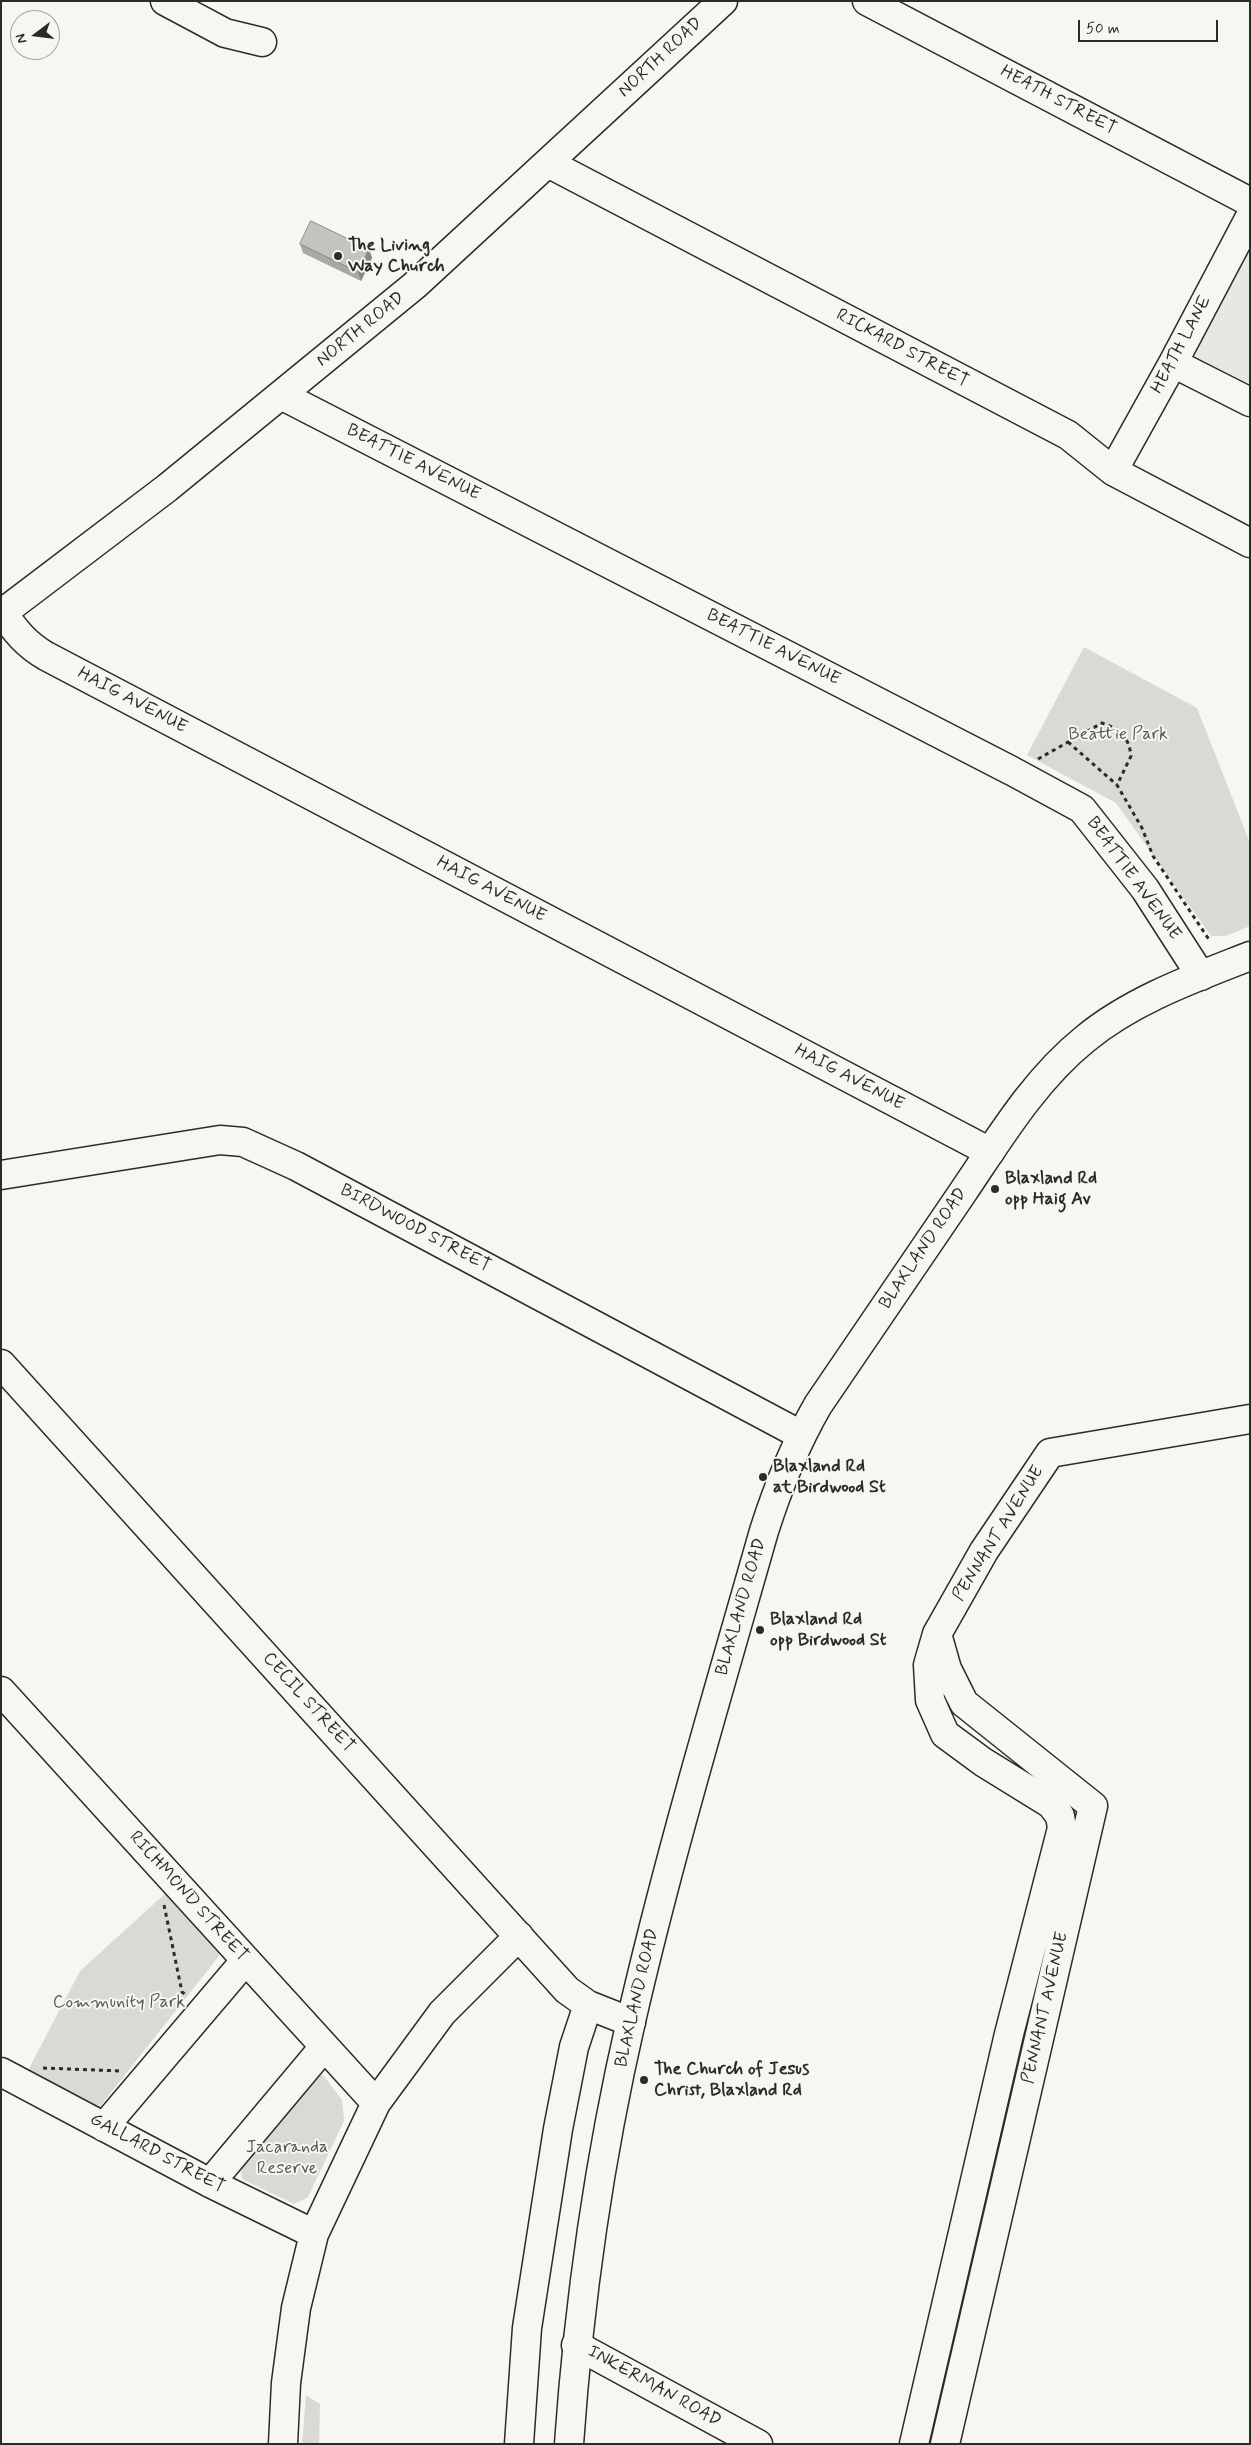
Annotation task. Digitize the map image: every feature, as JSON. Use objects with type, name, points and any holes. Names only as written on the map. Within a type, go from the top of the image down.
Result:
[{"type":"street","points":[[165,1],[225,33],[262,42]]},
{"type":"street","name":"NORTH ROAD","points":[[2,614],[167,488],[415,286],[723,1]]},
{"type":"street","name":"HEATH STREET","points":[[867,1],[1250,202]]},
{"type":"street","name":"RICKARD STREET","points":[[548,163],[1068,436],[1113,471],[1250,543]]},
{"type":"street","name":"HEATH LANE","points":[[1113,471],[1174,363],[1250,217]]},
{"type":"street","points":[[1174,363],[1250,402]]},
{"type":"street","name":"BEATTIE AVENUE","points":[[281,395],[1012,771],[1082,809],[1145,889],[1201,976]]},
{"type":"street","name":"HAIG AVENUE","points":[[2,614],[28,645],[46,656],[990,1152]]},
{"type":"street","name":"BLAXLAND ROAD","points":[[569,2444],[576,2345],[591,2230],[631,2022],[668,1872],[764,1530],[779,1486],[801,1435],[823,1397],[990,1152],[1046,1078],[1085,1039],[1110,1020],[1201,976],[1250,956]]},
{"type":"street","name":"BIRDWOOD STREET","points":[[1,1175],[220,1140],[243,1142],[296,1166],[801,1435]]},
{"type":"street","name":"CECIL STREET","points":[[1,1364],[567,1990],[588,2005],[631,2022]]},
{"type":"street","name":"PENNANT AVENUE","points":[[914,2444],[1009,2034],[1062,1828],[1060,1816],[1051,1804],[983,1762],[945,1734],[930,1700],[928,1665],[937,1634],[984,1551],[1050,1453],[1250,1419]]},
{"type":"street","name":"PENNANT AVENUE","points":[[937,1634],[947,1670],[964,1703],[1093,1806],[945,2444]]},
{"type":"street","name":"RICHMOND STREET","points":[[6,1706],[376,2103]]},
{"type":"street","points":[[283,2444],[286,2382],[296,2308],[314,2234],[376,2103],[442,2013],[519,1936]]},
{"type":"street","points":[[104,2127],[245,1961]]},
{"type":"street","points":[[519,2444],[528,2328],[558,2129],[574,2047],[588,2005]]},
{"type":"street","points":[[210,2183],[324,2047]]},
{"type":"street","name":"GALLARD STREET","points":[[1,2072],[210,2183],[314,2234]]},
{"type":"street","name":"INKERMAN ROAD","points":[[576,2345],[758,2444]]},
{"type":"path","points":[[1012,771],[1051,753],[1102,723],[1114,727],[1125,736],[1131,756],[1117,785]]},
{"type":"path","points":[[1068,742],[1117,785],[1142,828],[1153,856],[1210,941]]},
{"type":"path","points":[[162,1898],[182,1992],[204,2010]]},
{"type":"path","points":[[40,2068],[119,2070],[140,2085]]},
{"type":"shaded area","points":[[1250,250],[1250,389],[1189,357],[1243,251]]},
{"type":"green space","name":"Beattie Park","points":[[1084,647],[1197,708],[1250,843],[1250,926],[1226,936],[1211,936],[1116,803],[1027,755]]},
{"type":"green space","name":"Community Park","points":[[167,1892],[217,1943],[219,1956],[98,2109],[25,2076],[80,1971]]},
{"type":"green space","name":"Jacaranda Reserve","points":[[323,2075],[342,2100],[344,2121],[308,2197],[294,2204],[242,2179],[241,2159],[305,2076]]},
{"type":"green space","points":[[306,2395],[320,2404],[319,2444],[302,2444]]},
{"type":"building","name":"The Living Way Church","points":[[311,221],[369,249],[358,272],[300,244]]},
{"type":"place","name":"The Living Way Church","points":[[338,256]]},
{"type":"place","name":"Blaxland Rd opp Haig Av","points":[[995,1189]]},
{"type":"place","name":"Blaxland Rd at Birdwood St","points":[[763,1477]]},
{"type":"place","name":"Blaxland Rd opp Birdwood St","points":[[760,1630]]},
{"type":"place","name":"The Church of Jesus Christ, Blaxland Rd","points":[[644,2080]]}]
